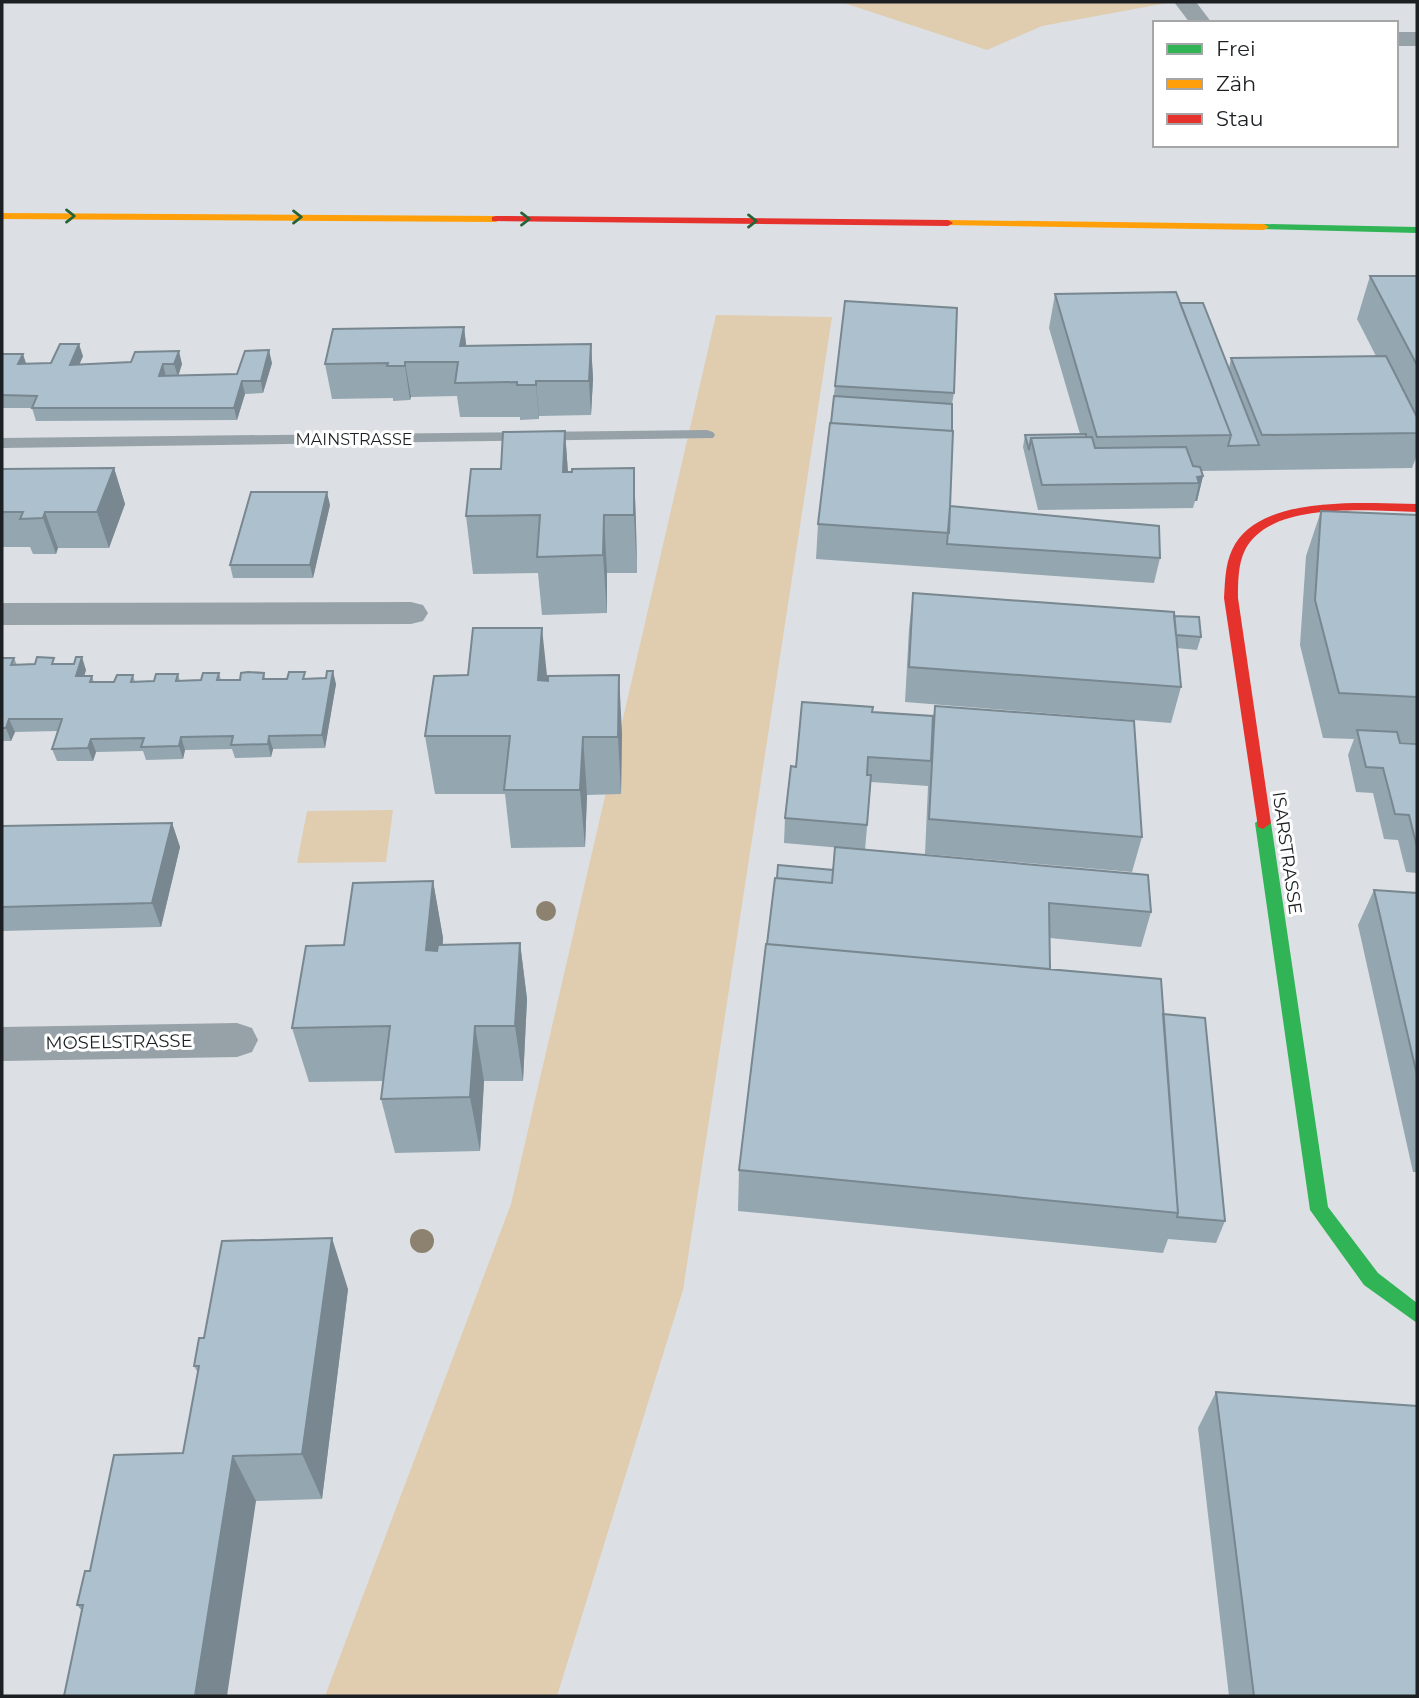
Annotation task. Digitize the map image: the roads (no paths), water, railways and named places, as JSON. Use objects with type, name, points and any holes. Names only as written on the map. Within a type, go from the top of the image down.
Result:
[{"type":"main road","points":[[2,201],[970,207]]},
{"type":"main road","points":[[2,216],[1125,224],[1417,229]]},
{"type":"main road","name":"ISARSTRASSE","points":[[1417,508],[1326,509],[1284,514],[1248,534],[1233,564],[1231,598],[1319,1210],[1370,1279],[1417,1314]]},
{"type":"street","points":[[1185,2],[1199,21]]},
{"type":"street","points":[[1398,39],[1417,39]]},
{"type":"street","points":[[2,614],[411,614]]},
{"type":"street","name":"MOSELSTRASSE","points":[[2,1044],[237,1040]]},
{"type":"lane","name":"MAINSTRASSE","points":[[2,443],[707,435]]}]
